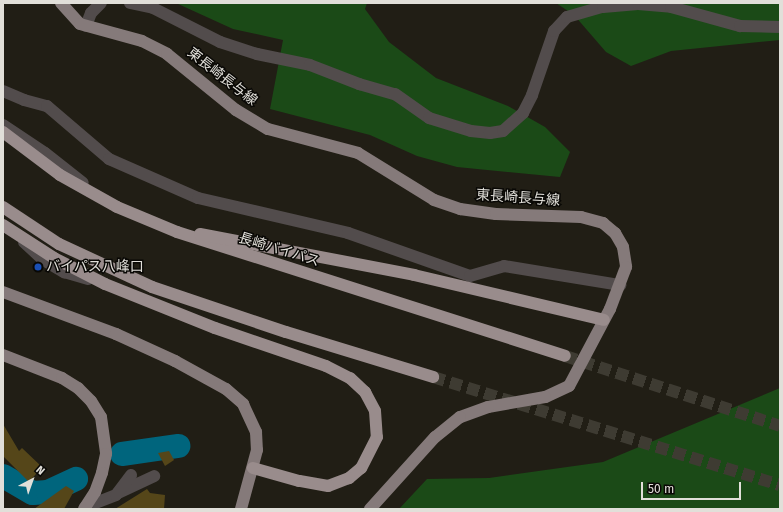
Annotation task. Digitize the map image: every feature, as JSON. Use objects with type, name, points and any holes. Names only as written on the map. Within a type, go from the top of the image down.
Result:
[{"type":"highway","name":"長崎バイパス","points":[[3,132],[60,175],[117,207],[177,232],[565,356]]},
{"type":"highway","points":[[3,207],[59,244],[99,264],[152,287],[286,332],[433,377]]},
{"type":"highway","points":[[7,228],[54,258],[105,284],[215,328],[326,366],[350,378],[365,392],[376,411],[376,437],[371,452],[361,468],[349,478],[328,486],[299,481],[253,468]]},
{"type":"highway","points":[[177,232],[414,275],[604,320]]},
{"type":"highway","points":[[175,311],[286,332]]},
{"type":"main road","name":"東長崎長与線","points":[[61,3],[86,26],[142,41],[167,54],[236,110],[268,129],[358,153],[434,200],[460,209],[496,214],[581,217],[603,223],[616,233],[623,247],[626,266],[620,285],[604,320],[569,386],[545,397],[488,406],[460,417],[435,437],[370,509]]},
{"type":"main road","points":[[3,292],[116,334],[175,361],[226,389],[243,404],[256,432],[253,468],[241,509]]},
{"type":"main road","points":[[3,355],[62,378],[78,388],[91,401],[100,417],[105,435],[104,461],[95,492],[84,508]]},
{"type":"street","points":[[86,26],[91,13],[101,3]]},
{"type":"street","points":[[130,3],[153,8],[220,42],[257,54],[310,65],[359,84],[395,94],[429,118],[470,131],[490,133],[503,130],[523,113],[532,95],[554,31],[567,16],[603,7],[638,4],[671,7],[740,26],[780,27]]},
{"type":"street","points":[[3,91],[24,100],[47,106],[109,159],[198,198],[348,233],[470,276],[504,266],[620,285]]},
{"type":"street","points":[[3,125],[117,207]]},
{"type":"street","points":[[116,495],[131,475]]},
{"type":"street","points":[[84,508],[116,495],[154,476]]},
{"type":"green space","points":[[176,3],[367,3],[365,9],[389,42],[436,78],[508,106],[545,127],[570,152],[560,177],[457,167],[417,156],[370,135],[270,109],[283,40],[233,29]]},
{"type":"green space","points":[[556,3],[780,3],[780,40],[671,51],[631,66],[606,52],[574,15]]},
{"type":"green space","points":[[780,388],[780,509],[399,509],[427,479],[489,478],[603,462]]},
{"type":"building","points":[[3,424],[19,451],[22,448],[42,467],[29,482],[3,456]]},
{"type":"building","points":[[169,451],[174,460],[165,466],[158,453]]},
{"type":"building","points":[[66,486],[74,491],[64,509],[34,509]]},
{"type":"building","points":[[147,489],[150,493],[165,495],[164,509],[115,509]]},
{"type":"waterway","points":[[122,454],[178,446]]},
{"type":"waterway","points":[[3,476],[33,493],[48,492],[76,479]]},
{"type":"tunnel","points":[[565,356],[780,426]]},
{"type":"tunnel","points":[[433,377],[780,485]]},
{"type":"place","name":"バイパス八峰口","points":[[38,267]]}]
